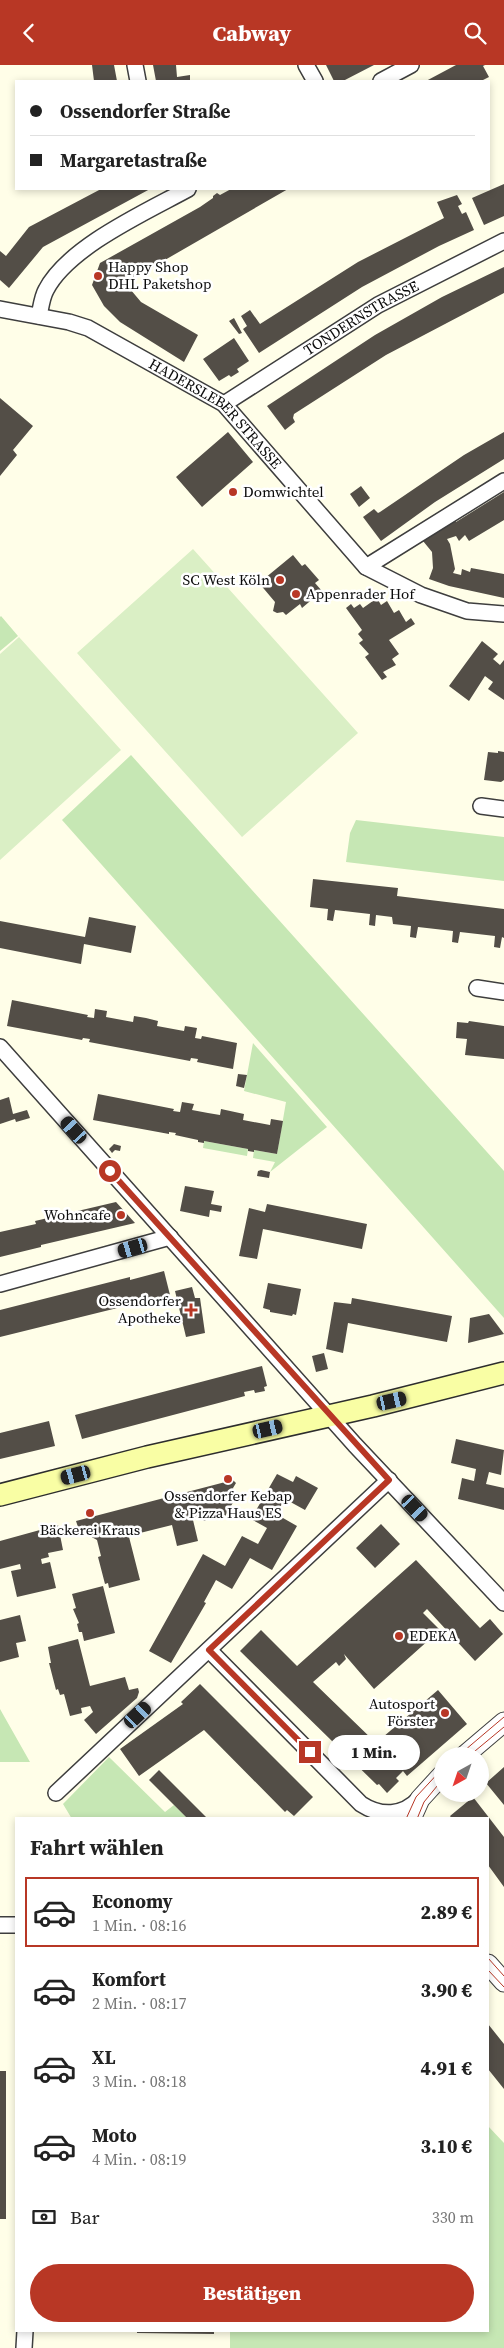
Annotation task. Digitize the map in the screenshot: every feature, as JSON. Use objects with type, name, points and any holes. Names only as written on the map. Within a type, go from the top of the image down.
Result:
[{"type":"main road","points":[[0,1495],[147,1457],[504,1373]]},
{"type":"street","points":[[135,65],[138,80]]},
{"type":"street","points":[[306,65],[314,80]]},
{"type":"street","points":[[383,80],[411,65]]},
{"type":"street","points":[[39,316],[45,291],[57,273],[74,257],[114,230],[180,191]]},
{"type":"street","name":"TONDERNSTRASSE","points":[[224,404],[378,305],[504,241]]},
{"type":"street","name":"HADERSLEBER STRASSE","points":[[0,309],[39,316],[88,329],[224,404],[366,567],[430,598],[467,611],[504,614]]},
{"type":"street","points":[[366,567],[504,481]]},
{"type":"street","points":[[481,806],[504,809]]},
{"type":"street","points":[[477,989],[504,992]]},
{"type":"street","points":[[0,1047],[329,1415],[504,1603]]},
{"type":"street","points":[[0,1070],[16,1065]]},
{"type":"street","points":[[0,1284],[170,1237]]},
{"type":"street","points":[[56,1793],[389,1480]]},
{"type":"street","points":[[209,1650],[361,1803],[369,1817]]},
{"type":"street","points":[[475,1747],[504,1722]]},
{"type":"street","points":[[361,1803],[378,1812],[394,1813],[409,1809],[434,1784]]},
{"type":"street","points":[[412,1817],[420,1799]]},
{"type":"street","points":[[0,1925],[15,1925]]},
{"type":"street","points":[[489,1965],[504,1982]]},
{"type":"street","points":[[24,2348],[25,2332]]},
{"type":"green space","points":[[193,549],[358,733],[242,837],[77,653]]},
{"type":"green space","points":[[0,617],[18,636],[0,651]]},
{"type":"green space","points":[[19,637],[121,750],[0,860],[0,654]]},
{"type":"green space","points":[[131,755],[504,1171],[504,1318],[62,820]]},
{"type":"green space","points":[[356,820],[504,837],[504,881],[346,862],[350,833]]},
{"type":"green space","points":[[253,1043],[327,1127],[270,1172],[275,1162],[253,1158],[254,1150],[277,1154],[286,1102],[244,1091]]},
{"type":"green space","points":[[204,1141],[248,1149],[247,1156],[203,1148]]},
{"type":"green space","points":[[0,1709],[30,1762],[0,1762]]},
{"type":"green space","points":[[109,1757],[165,1812],[174,1805],[186,1817],[71,1817],[63,1804]]},
{"type":"green space","points":[[489,2127],[504,2143],[504,2348],[230,2348],[230,2332],[489,2332]]},
{"type":"building","points":[[92,65],[114,65],[117,80],[94,80]]},
{"type":"building","points":[[153,65],[176,65],[177,77],[190,75],[190,80],[156,80]]},
{"type":"building","points":[[326,65],[374,65],[345,80],[334,80]]},
{"type":"building","points":[[456,65],[485,65],[483,66],[489,77],[483,80],[428,80]]},
{"type":"building","points":[[504,184],[504,216],[484,225],[472,198]]},
{"type":"building","points":[[99,190],[148,190],[43,247],[9,288],[0,280],[0,251],[6,256],[29,227]]},
{"type":"building","points":[[229,190],[286,190],[125,283],[141,302],[198,335],[184,362],[120,322],[104,306],[92,285],[100,263],[200,207],[217,193],[220,195]]},
{"type":"building","points":[[457,195],[462,204],[458,206],[462,214],[466,212],[474,230],[439,246],[362,287],[259,353],[243,329],[247,326],[241,316],[250,310],[260,324],[358,262],[444,218],[437,202]]},
{"type":"building","points":[[504,267],[504,293],[386,355],[294,414],[295,422],[285,430],[267,406],[375,335],[442,297]]},
{"type":"building","points":[[234,318],[242,333],[239,334],[229,321]]},
{"type":"building","points":[[234,338],[249,361],[237,369],[239,372],[219,381],[203,359]]},
{"type":"building","points":[[0,398],[33,426],[13,450],[17,455],[0,476]]},
{"type":"building","points":[[228,432],[253,462],[202,507],[176,477]]},
{"type":"building","points":[[504,432],[504,459],[435,502],[381,541],[363,517],[374,509],[378,513],[380,512],[464,455]]},
{"type":"building","points":[[361,486],[370,498],[359,507],[350,494]]},
{"type":"building","points":[[504,492],[504,520],[469,541],[465,535],[459,541],[456,536],[447,539],[450,544],[455,569],[453,573],[461,575],[462,569],[470,572],[471,568],[504,574],[504,598],[449,586],[429,579],[433,568],[432,552],[423,541]]},
{"type":"building","points":[[293,555],[302,566],[305,564],[319,580],[315,583],[322,591],[302,608],[300,604],[286,615],[283,612],[277,613],[273,611],[275,602],[259,583]]},
{"type":"building","points":[[377,598],[381,605],[387,601],[394,613],[399,610],[406,622],[411,618],[415,624],[389,640],[399,654],[392,659],[396,665],[383,672],[387,677],[382,680],[365,657],[369,654],[359,643],[363,640],[358,634],[362,630],[346,608],[351,604],[354,608],[360,604],[363,608]]},
{"type":"building","points":[[482,641],[498,654],[493,659],[500,665],[504,660],[504,700],[488,689],[493,682],[485,676],[469,701],[449,686]]},
{"type":"building","points":[[498,751],[504,752],[504,780],[501,782],[484,780],[488,752],[498,753]]},
{"type":"building","points":[[313,879],[398,888],[397,896],[504,909],[504,938],[502,937],[500,948],[494,947],[495,936],[460,932],[458,943],[452,942],[453,931],[418,927],[416,938],[410,937],[411,926],[393,924],[392,917],[376,915],[375,926],[369,925],[370,914],[335,910],[333,921],[327,920],[328,909],[310,907]]},
{"type":"building","points":[[89,917],[136,926],[131,953],[84,944],[81,964],[0,948],[0,921],[85,937]]},
{"type":"building","points":[[12,1000],[88,1015],[87,1017],[94,1018],[95,1009],[107,1011],[106,1017],[133,1022],[134,1016],[146,1018],[158,1021],[157,1026],[184,1031],[185,1026],[197,1028],[195,1038],[201,1039],[202,1036],[237,1043],[233,1069],[197,1062],[198,1059],[191,1058],[190,1061],[89,1042],[90,1039],[83,1038],[82,1040],[7,1026]]},
{"type":"building","points":[[469,1021],[504,1026],[504,1059],[465,1055],[467,1039],[456,1038],[457,1022],[468,1023]]},
{"type":"building","points":[[238,1074],[247,1075],[244,1088],[236,1086]]},
{"type":"building","points":[[98,1094],[174,1109],[173,1111],[180,1112],[182,1102],[194,1104],[192,1110],[220,1115],[221,1109],[244,1114],[243,1120],[270,1125],[271,1119],[283,1121],[277,1154],[254,1150],[254,1152],[248,1151],[248,1149],[204,1141],[204,1143],[198,1142],[198,1140],[175,1135],[176,1133],[169,1132],[169,1134],[93,1120]]},
{"type":"building","points":[[9,1097],[13,1114],[27,1110],[30,1118],[16,1122],[15,1119],[0,1124],[0,1100]]},
{"type":"building","points":[[114,1144],[121,1146],[120,1151],[115,1150],[112,1153],[109,1149]]},
{"type":"building","points":[[258,1171],[270,1172],[269,1178],[257,1176]]},
{"type":"building","points":[[185,1186],[214,1191],[211,1204],[222,1206],[221,1212],[210,1210],[209,1217],[180,1211]]},
{"type":"building","points":[[116,1202],[135,1223],[41,1245],[41,1247],[0,1257],[0,1232],[36,1224],[35,1221]]},
{"type":"building","points":[[267,1204],[367,1224],[362,1249],[263,1229],[257,1259],[239,1256],[249,1208],[265,1212]]},
{"type":"building","points":[[164,1271],[170,1295],[0,1337],[0,1310],[130,1277],[130,1280]]},
{"type":"building","points":[[268,1283],[301,1289],[296,1315],[270,1312],[270,1310],[263,1308]]},
{"type":"building","name":"Ossendorfer Apotheke","points":[[192,1287],[195,1298],[200,1298],[205,1333],[186,1337],[175,1291]]},
{"type":"building","points":[[352,1298],[452,1316],[447,1342],[348,1323],[343,1353],[326,1349],[334,1302],[351,1304]]},
{"type":"building","points":[[489,1314],[504,1334],[468,1343],[470,1318]]},
{"type":"building","points":[[324,1353],[328,1369],[316,1372],[312,1356]]},
{"type":"building","points":[[262,1366],[267,1386],[264,1387],[265,1391],[255,1393],[254,1390],[244,1392],[245,1396],[82,1439],[75,1415]]},
{"type":"building","points":[[49,1421],[55,1446],[0,1459],[0,1433]]},
{"type":"building","points":[[456,1439],[504,1450],[501,1475],[489,1472],[486,1484],[504,1488],[504,1510],[458,1499],[462,1478],[474,1481],[476,1469],[451,1463]]},
{"type":"building","points":[[277,1474],[293,1482],[296,1476],[318,1488],[305,1510],[285,1499],[276,1514],[297,1526],[272,1570],[250,1558],[232,1589],[216,1580],[204,1602],[206,1603],[171,1663],[149,1651],[203,1554],[225,1566],[242,1536],[258,1544],[267,1528],[251,1519]]},
{"type":"building","points":[[233,1480],[236,1483],[233,1488],[235,1499],[223,1520],[220,1513],[209,1515],[205,1521],[199,1518],[193,1520],[198,1541],[177,1546],[172,1525],[132,1535],[132,1532],[128,1533],[140,1580],[109,1588],[108,1583],[105,1584],[98,1557],[101,1556],[97,1540],[79,1530],[76,1521]]},
{"type":"building","points":[[381,1524],[400,1544],[375,1568],[356,1548]]},
{"type":"building","points":[[58,1525],[63,1550],[48,1553],[49,1557],[41,1559],[42,1564],[50,1562],[56,1588],[17,1597],[11,1571],[21,1569],[20,1564],[0,1569],[0,1541]]},
{"type":"building","points":[[416,1560],[480,1628],[490,1619],[503,1634],[475,1661],[427,1609],[423,1613],[440,1630],[374,1689],[344,1654],[346,1659],[339,1666],[336,1662],[313,1682],[376,1743],[438,1690],[467,1724],[440,1747],[434,1747],[434,1753],[407,1776],[403,1771],[396,1778],[399,1781],[387,1793],[240,1651],[261,1630],[297,1666]]},
{"type":"building","points":[[103,1586],[115,1633],[84,1641],[82,1632],[79,1632],[77,1624],[79,1623],[73,1609],[76,1608],[72,1594]]},
{"type":"building","points":[[20,1615],[26,1641],[16,1643],[19,1657],[0,1662],[0,1620]]},
{"type":"building","points":[[78,1639],[90,1686],[125,1677],[129,1690],[138,1688],[139,1692],[137,1698],[96,1734],[84,1720],[93,1712],[90,1706],[81,1708],[82,1713],[70,1716],[64,1694],[60,1695],[58,1689],[56,1690],[49,1663],[51,1663],[48,1647]]},
{"type":"building","points":[[200,1684],[313,1797],[294,1816],[287,1810],[285,1812],[204,1730],[139,1776],[120,1749],[183,1704],[181,1702]]},
{"type":"building","points":[[504,1767],[504,1805],[489,1787],[489,1780]]},
{"type":"building","points":[[159,1770],[206,1817],[186,1817],[149,1780]]},
{"type":"building","points":[[466,1803],[478,1803],[488,1817],[451,1817]]},
{"type":"building","points":[[489,1818],[504,1837],[504,1887],[489,1866]]},
{"type":"building","points":[[489,2025],[504,2044],[504,2089],[489,2070]]},
{"type":"building","points":[[0,2071],[6,2071],[6,2219],[0,2219]]},
{"type":"building","points":[[214,2332],[214,2334],[137,2333]]},
{"type":"tram line","points":[[469,1747],[504,1717]]},
{"type":"tram line","points":[[480,1747],[504,1727]]},
{"type":"tram line","points":[[407,1817],[416,1797],[434,1778]]},
{"type":"tram line","points":[[418,1817],[424,1802],[434,1790]]},
{"type":"tram line","points":[[489,1959],[504,1976]]},
{"type":"tram line","points":[[489,1971],[504,1987]]},
{"type":"place","name":"Happy Shop DHL Paketshop","points":[[98,276]]},
{"type":"place","name":"Domwichtel","points":[[233,492]]},
{"type":"place","name":"SC West Köln","points":[[280,580]]},
{"type":"place","name":"Appenrader Hof","points":[[296,594]]},
{"type":"place","name":"Wohncafe","points":[[121,1215]]},
{"type":"place","name":"Ossendorfer Apotheke","points":[[191,1310]]},
{"type":"place","name":"Ossendorfer Kebap & Pizza Haus ES","points":[[228,1479]]},
{"type":"place","name":"Bäckerei Kraus","points":[[90,1513]]},
{"type":"place","name":"EDEKA","points":[[399,1636]]},
{"type":"place","name":"Autosport Förster","points":[[445,1713]]},
{"type":"route","points":[[110,1171],[355,1445],[389,1480],[209,1650],[310,1752]]}]
